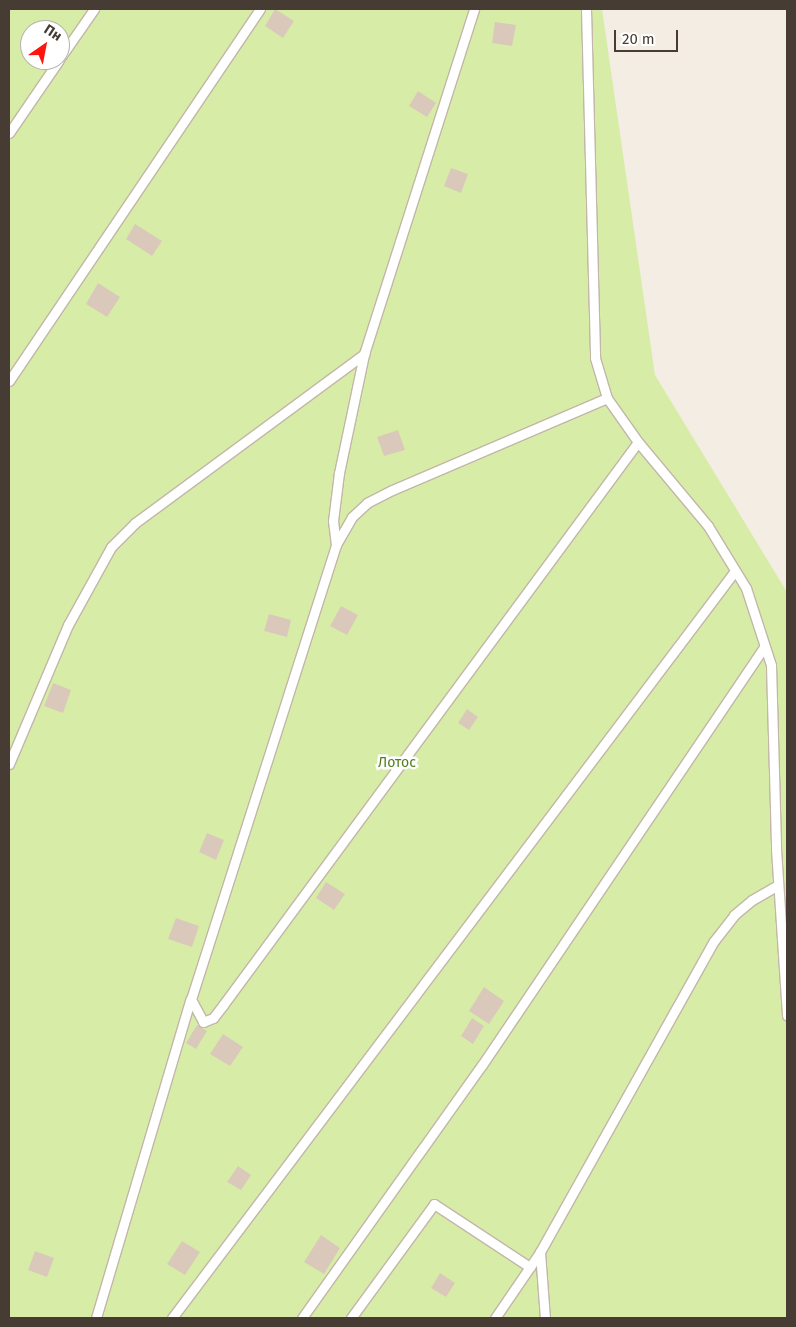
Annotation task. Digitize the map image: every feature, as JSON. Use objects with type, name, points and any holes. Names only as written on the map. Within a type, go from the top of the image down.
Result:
[{"type":"lane","points":[[70,43],[94,9]]},
{"type":"lane","points":[[9,380],[260,9]]},
{"type":"lane","points":[[336,545],[334,521],[339,473],[364,354],[474,9]]},
{"type":"lane","points":[[586,9],[596,358],[607,398],[638,442],[708,526],[746,588],[771,664],[778,886],[787,1016]]},
{"type":"lane","points":[[9,133],[52,70]]},
{"type":"lane","points":[[9,764],[68,626],[111,547],[136,523],[364,354]]},
{"type":"lane","points":[[96,1318],[190,999],[336,545],[352,517],[367,503],[607,398]]},
{"type":"lane","points":[[190,999],[196,1014],[203,1022],[213,1018],[638,442]]},
{"type":"lane","points":[[172,1318],[735,570]]},
{"type":"lane","points":[[302,1318],[482,1065],[764,647]]},
{"type":"lane","points":[[495,1318],[540,1252],[714,941],[734,915],[752,900],[778,886]]},
{"type":"lane","points":[[351,1318],[434,1204],[530,1267]]},
{"type":"lane","points":[[540,1252],[545,1318]]},
{"type":"green space","name":"Лотос","points":[[9,9],[602,9],[655,375],[787,592],[787,1318],[9,1318]]},
{"type":"building","points":[[275,9],[294,21],[283,38],[265,26]]},
{"type":"building","points":[[495,22],[516,25],[512,46],[492,43]]},
{"type":"building","points":[[418,91],[436,103],[427,117],[409,106]]},
{"type":"building","points":[[451,168],[468,174],[461,193],[444,186]]},
{"type":"building","points":[[135,224],[162,241],[152,256],[126,239]]},
{"type":"building","points":[[98,283],[120,297],[107,317],[86,304]]},
{"type":"building","points":[[398,430],[405,450],[384,456],[377,437]]},
{"type":"building","points":[[341,606],[358,615],[347,635],[330,626]]},
{"type":"building","points":[[269,614],[291,620],[287,637],[264,631]]},
{"type":"building","points":[[53,683],[71,690],[63,713],[44,706]]},
{"type":"building","points":[[467,709],[478,717],[469,730],[458,723]]},
{"type":"building","points":[[207,833],[224,840],[216,860],[199,852]]},
{"type":"building","points":[[326,882],[345,894],[334,910],[316,898]]},
{"type":"building","points":[[176,918],[199,926],[192,947],[168,939]]},
{"type":"building","points":[[484,987],[504,1001],[489,1024],[469,1011]]},
{"type":"building","points":[[472,1018],[484,1026],[473,1044],[461,1036]]},
{"type":"building","points":[[197,1025],[207,1031],[196,1049],[186,1043]]},
{"type":"building","points":[[223,1034],[243,1047],[230,1066],[210,1054]]},
{"type":"building","points":[[238,1166],[251,1175],[241,1190],[227,1182]]},
{"type":"building","points":[[321,1235],[340,1248],[324,1274],[304,1262]]},
{"type":"building","points":[[182,1241],[200,1252],[185,1275],[167,1264]]},
{"type":"building","points":[[35,1251],[54,1258],[47,1277],[28,1270]]},
{"type":"building","points":[[440,1273],[455,1283],[446,1297],[431,1288]]}]
